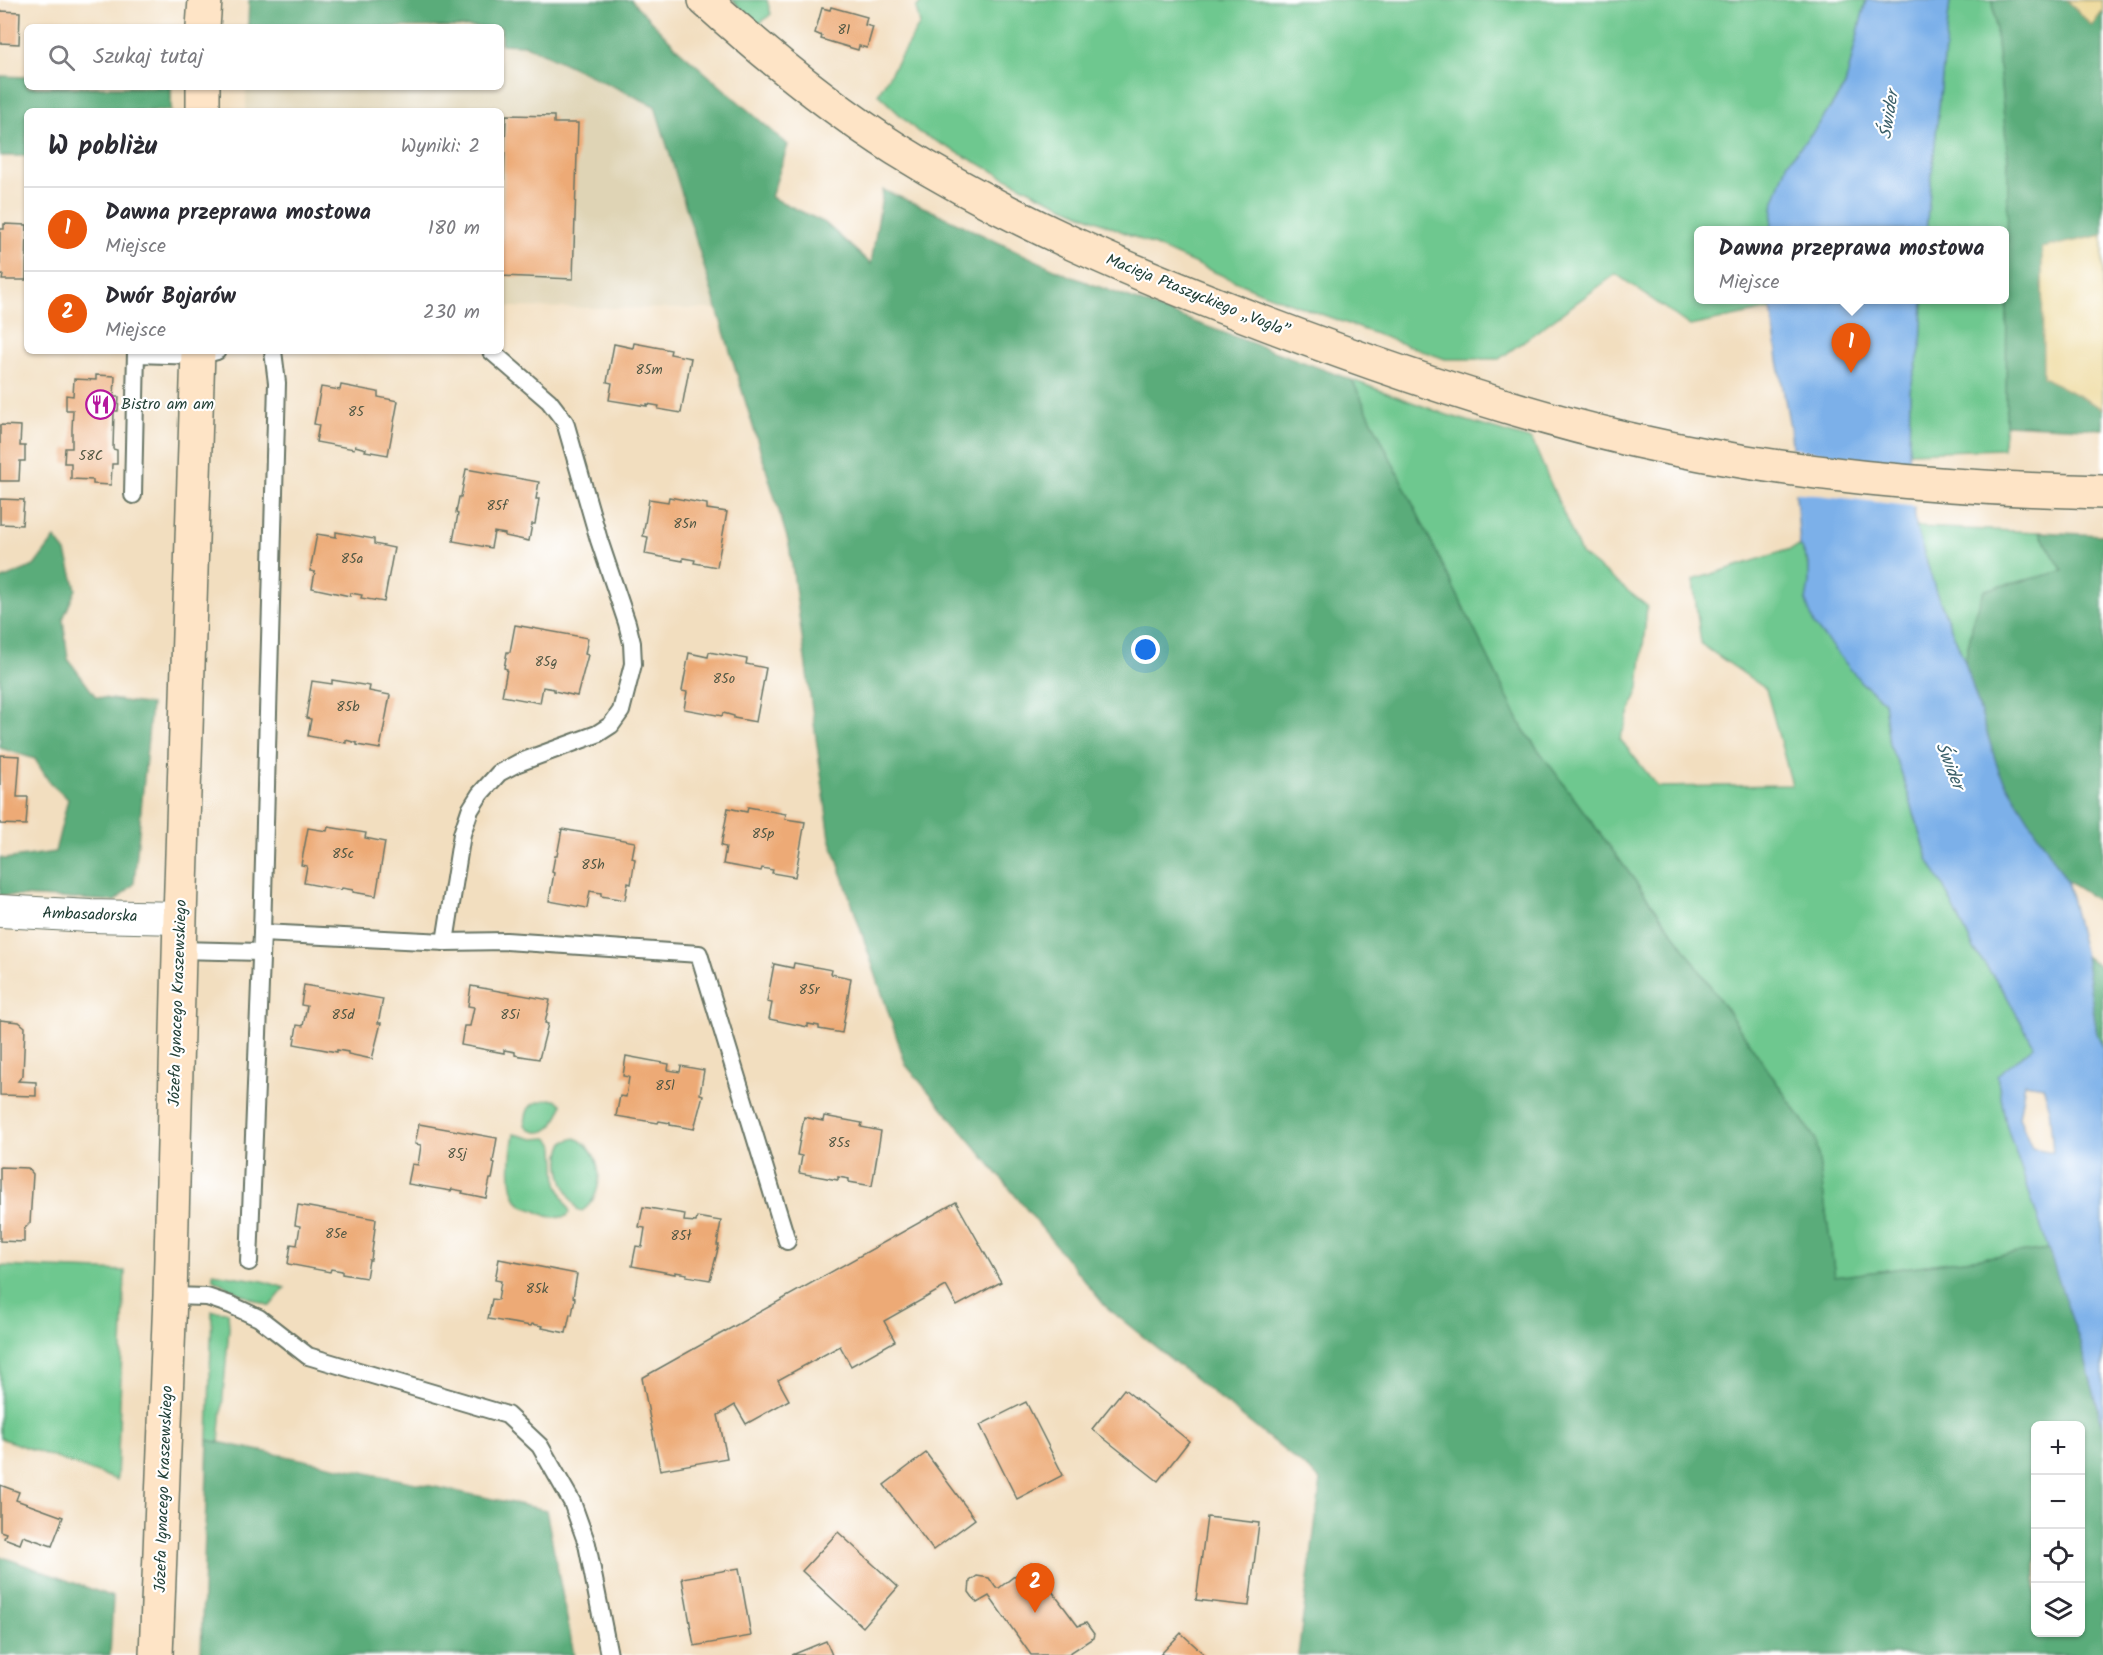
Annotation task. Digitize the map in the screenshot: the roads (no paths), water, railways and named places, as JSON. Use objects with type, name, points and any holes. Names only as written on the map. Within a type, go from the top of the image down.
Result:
[{"type":"street","points":[[203,24],[204,0]]},
{"type":"street","name":"Macieja Ptaszyckiego „Vogla”","points":[[705,0],[792,75],[894,148],[958,186],[1033,226],[1116,265],[1187,294],[1419,380],[1551,419],[1631,439],[1751,462],[1906,482],[2103,492]]},
{"type":"street","points":[[203,90],[203,108]]},
{"type":"street","name":"Józefa Ignacego Kraszewskiego","points":[[156,1655],[170,1296],[180,918],[204,354]]},
{"type":"street","name":"Ambasadorska","points":[[0,911],[180,918]]},
{"type":"lane","points":[[133,495],[136,354]]},
{"type":"lane","points":[[249,1262],[262,933],[277,383],[273,354]]},
{"type":"lane","points":[[445,942],[462,834],[470,810],[480,794],[499,773],[597,734],[611,725],[621,711],[633,664],[632,644],[627,623],[599,540],[565,422],[549,401],[494,354]]},
{"type":"lane","points":[[262,933],[445,942],[517,942],[699,954],[787,1240]]},
{"type":"lane","points":[[179,950],[261,952]]},
{"type":"lane","points":[[170,1296],[207,1297],[231,1305],[259,1318],[308,1356],[507,1415],[540,1446],[572,1502],[586,1544],[609,1655]]},
{"type":"water","name":"Świder","points":[[1866,0],[1950,0],[1926,226],[1771,226],[1774,201],[1788,162],[1820,123],[1845,86]]},
{"type":"water","name":"Świder","points":[[1771,304],[1923,304],[1921,346],[1910,390],[1909,452],[1916,527],[1936,592],[1965,662],[1999,772],[2067,881],[2085,956],[2097,1035],[2103,1047],[2103,1427],[2085,1358],[2006,1124],[1997,1075],[2034,1046],[2005,993],[1974,949],[1929,861],[1901,771],[1889,744],[1884,701],[1861,682],[1814,625],[1806,601],[1809,563],[1800,546],[1791,433]],"holes":[[[2025,1083],[2043,1086],[2049,1106],[2053,1152],[2032,1148],[2019,1117]]]},
{"type":"place","name":"Dawna przeprawa mostowa","points":[[1851,373]]},
{"type":"place","name":"Bistro am am","points":[[100,404]]},
{"type":"place","name":"Dwór Bojarów","points":[[1035,1613]]}]
